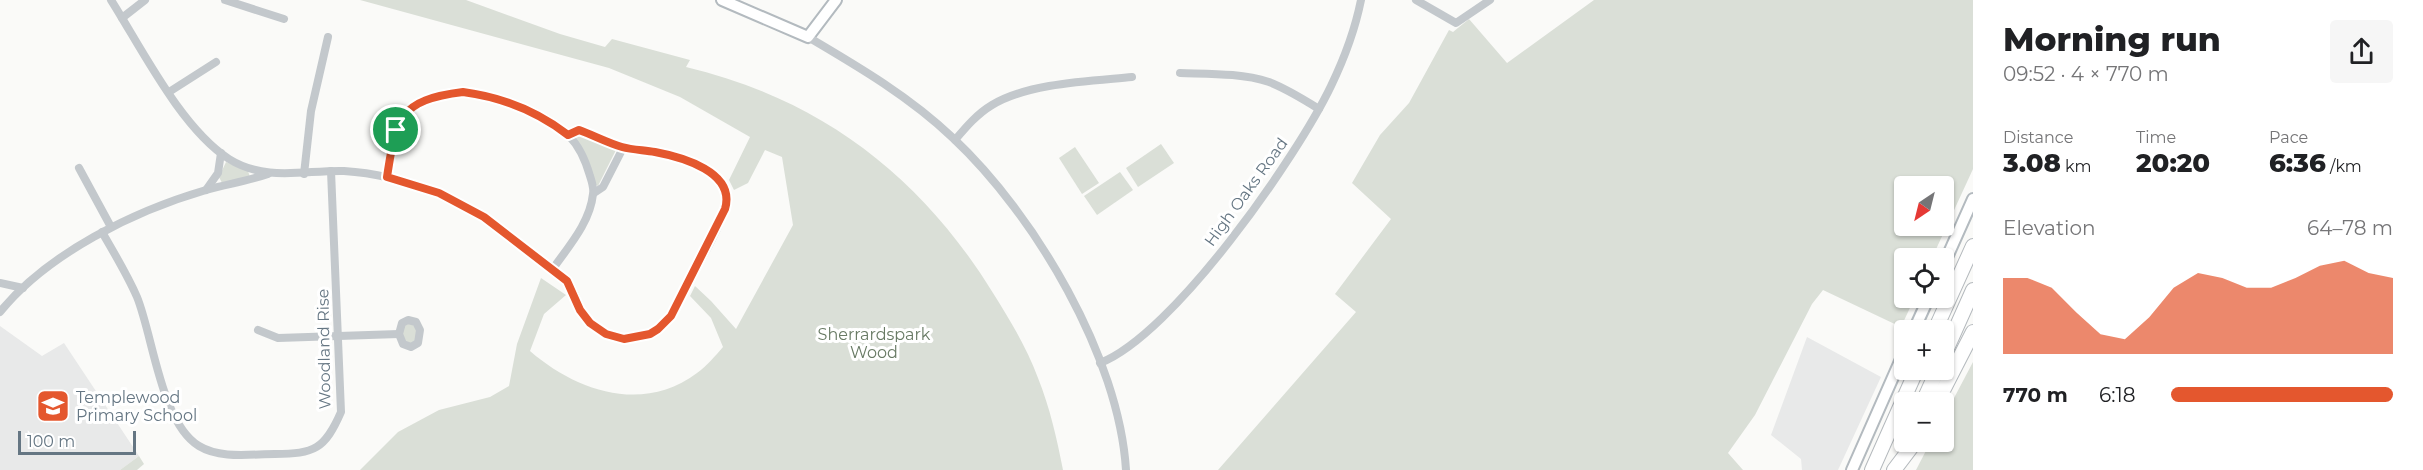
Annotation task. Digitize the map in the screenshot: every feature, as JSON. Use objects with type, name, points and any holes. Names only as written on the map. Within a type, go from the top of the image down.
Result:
[{"type":"highway","points":[[1940,320],[1973,246]]},
{"type":"highway","points":[[1954,333],[1973,291]]},
{"type":"highway","points":[[1942,392],[1973,332]]},
{"type":"highway","points":[[1872,470],[1912,380]]},
{"type":"highway","points":[[1893,470],[1900,452]]},
{"type":"highway","points":[[1893,470],[1907,452]]},
{"type":"main road","points":[[722,0],[808,37],[836,0]]},
{"type":"main road","points":[[1951,248],[1973,199]]},
{"type":"main road","points":[[1852,470],[1894,375]]},
{"type":"street","points":[[111,0],[169,92],[196,130],[236,163],[268,174]]},
{"type":"street","points":[[122,18],[145,0]]},
{"type":"street","points":[[225,0],[284,19]]},
{"type":"street","name":"High Oaks Road","points":[[1101,363],[1124,351],[1151,328],[1210,264],[1266,191],[1319,109],[1343,60],[1361,0]]},
{"type":"street","points":[[1416,0],[1456,23],[1490,0]]},
{"type":"street","points":[[304,174],[311,111],[328,37]]},
{"type":"street","points":[[808,37],[895,91],[955,140],[1004,195],[1053,266],[1080,315],[1101,363],[1120,426],[1126,470]]},
{"type":"street","points":[[169,92],[216,62]]},
{"type":"street","points":[[1180,73],[1257,79],[1278,86],[1319,109]]},
{"type":"street","points":[[955,140],[983,111],[1007,98],[1041,88],[1132,77]]},
{"type":"street","points":[[387,177],[393,141],[402,119],[408,111],[430,97],[463,92],[487,97],[535,114],[568,135],[586,162],[594,193],[580,230],[552,270]]},
{"type":"street","points":[[0,312],[23,288],[64,256],[102,232],[134,216],[206,190],[268,174],[331,171],[387,177],[439,193],[462,204],[502,230],[567,281],[580,310],[590,323],[615,338],[637,338],[650,334],[665,323],[676,308],[725,209],[726,189],[718,178],[688,162],[656,152],[623,148],[579,130],[568,135]]},
{"type":"street","points":[[594,193],[603,187],[623,148]]},
{"type":"street","points":[[206,190],[218,173],[222,153]]},
{"type":"street","points":[[79,168],[111,227]]},
{"type":"street","name":"Woodland Rise","points":[[102,232],[136,296],[163,385],[181,429],[191,441],[205,450],[226,454],[308,452],[316,448],[332,430],[341,412],[331,171]]},
{"type":"street","points":[[0,283],[23,288]]},
{"type":"street","points":[[258,330],[278,338],[399,334]]},
{"type":"shaded area","name":"Templewood Primary School","points":[[0,326],[42,356],[64,343],[139,456],[120,470],[0,470]]},
{"type":"shaded area","points":[[1807,337],[1881,377],[1838,470],[1802,470],[1801,459],[1771,435]]},
{"type":"green space","name":"Sherrardspark Wood","points":[[360,0],[466,0],[560,34],[605,47],[612,39],[690,60],[686,67],[735,81],[781,99],[823,122],[863,148],[900,179],[934,213],[965,251],[999,303],[1034,367],[1053,424],[1063,470],[360,470],[398,432],[439,410],[490,397],[509,386],[517,344],[541,278],[566,295],[544,314],[530,351],[568,377],[610,392],[633,395],[655,392],[676,385],[701,370],[723,347],[711,318],[690,296],[695,286],[736,329],[793,225],[782,157],[765,150],[748,183],[734,190],[729,180],[750,137],[680,97],[609,68]]},
{"type":"green space","points":[[1594,0],[1973,0],[1973,169],[1954,210],[1954,176],[1894,176],[1894,236],[1942,236],[1937,248],[1894,248],[1894,308],[1910,308],[1904,320],[1894,320],[1894,324],[1823,290],[1812,304],[1755,415],[1728,453],[1743,470],[1218,470],[1356,312],[1335,294],[1391,219],[1352,183],[1380,135],[1409,103],[1449,30],[1453,32],[1469,19],[1507,63]]},
{"type":"green space","points":[[576,133],[616,150],[598,186],[574,136]]},
{"type":"green space","points":[[1161,144],[1174,163],[1138,187],[1126,168]]},
{"type":"green space","points":[[1075,147],[1099,183],[1082,194],[1059,158]]},
{"type":"green space","points":[[226,162],[248,171],[250,177],[222,183],[219,177]]},
{"type":"green space","points":[[1120,172],[1133,190],[1097,215],[1084,196]]},
{"type":"green space","points":[[410,322],[418,329],[415,343],[407,344],[402,335],[404,325]]},
{"type":"green space","points":[[1973,362],[1973,470],[1916,470],[1925,452],[1954,452],[1954,398]]},
{"type":"green space","points":[[139,456],[144,464],[137,470],[120,470]]},
{"type":"place","name":"Templewood Primary School","points":[[53,406]]},
{"type":"route","points":[[463,92],[477,94],[535,114],[568,135],[579,130],[623,148],[656,152],[688,162],[718,178],[726,189],[727,204],[671,316],[658,329],[645,336],[615,338],[590,323],[580,310],[567,281],[484,217],[439,193],[387,177],[396,130],[408,111],[430,97],[463,92]]}]
